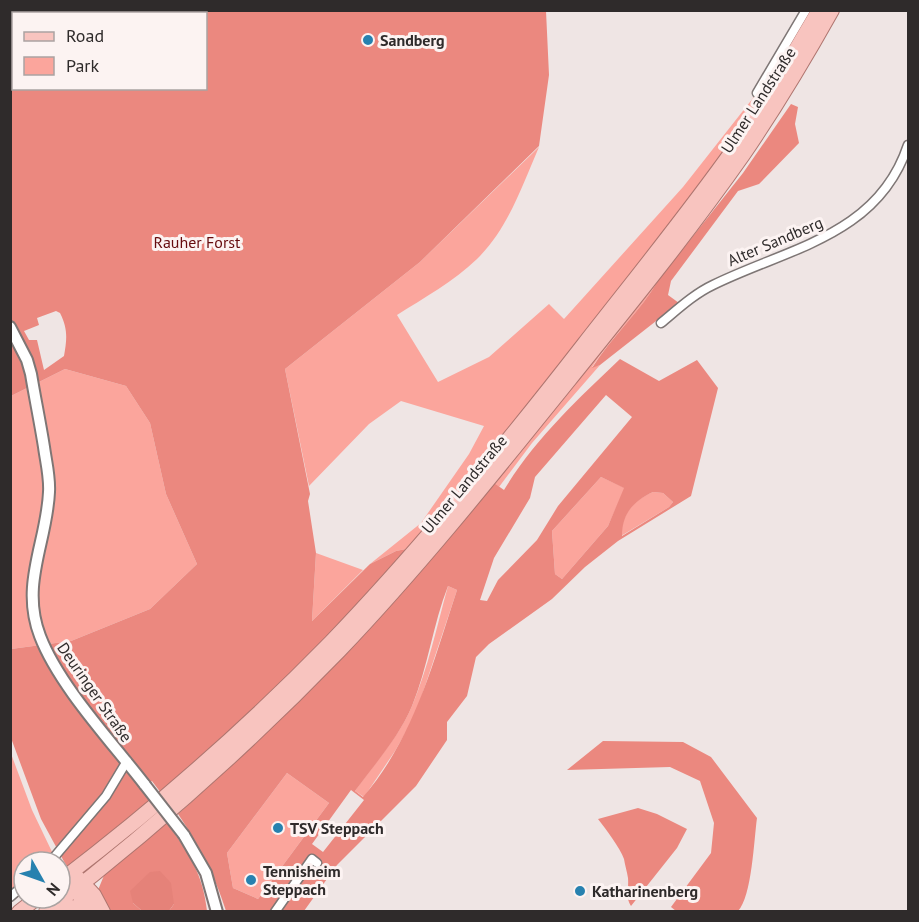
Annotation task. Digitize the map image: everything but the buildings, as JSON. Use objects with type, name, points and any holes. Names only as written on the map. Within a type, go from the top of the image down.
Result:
[{"type":"main road","name":"Ulmer Landstraße","points":[[72,870],[156,804],[264,708],[359,612],[443,518],[567,366],[712,179],[757,114],[819,10]]},
{"type":"main road","name":"Ulmer Landstraße","points":[[46,912],[159,822],[272,718],[360,627],[452,525],[721,186],[766,120],[832,10]]},
{"type":"main road","points":[[72,880],[80,885],[103,912]]},
{"type":"main road","points":[[80,885],[89,911]]},
{"type":"main road","points":[[55,912],[71,907],[89,911]]},
{"type":"street","points":[[757,93],[806,10]]},
{"type":"street","name":"Alter Sandberg","points":[[661,323],[710,286],[800,250],[842,228],[869,207],[889,183],[909,145]]},
{"type":"street","name":"Deuringer Straße","points":[[10,327],[22,349],[31,374],[49,474],[48,506],[35,562],[33,582],[33,604],[39,634],[51,659],[67,683],[184,836],[206,873],[217,912]]},
{"type":"street","points":[[60,850],[106,796],[127,761]]},
{"type":"street","points":[[275,912],[312,859],[317,863]]},
{"type":"green space","name":"Rauher Forst","points":[[11,11],[546,11],[549,75],[539,146],[420,262],[285,369],[310,494],[308,501],[316,553],[312,621],[370,564],[396,551],[411,548],[247,716],[161,793],[152,781],[141,788],[150,802],[72,863],[72,850],[58,850],[41,819],[11,738],[11,649],[71,641],[150,609],[197,564],[166,494],[150,423],[126,386],[65,369],[11,396]],"holes":[[[56,311],[63,319],[66,329],[64,356],[44,370],[37,340],[29,340],[24,331],[39,325],[37,318]]]},
{"type":"green space","points":[[757,93],[763,96],[724,154],[667,229],[411,548],[396,551],[370,564],[421,523],[469,454],[484,426],[401,401],[369,424],[309,486],[285,369],[420,262],[539,147],[506,221],[488,247],[459,275],[397,315],[438,382],[489,357],[549,304],[564,319],[683,187]]},
{"type":"green space","points":[[791,104],[798,107],[795,124],[799,143],[759,184],[738,191],[671,281],[668,295],[679,303],[600,365],[592,368],[743,173]]},
{"type":"green space","points":[[659,279],[644,302],[592,367],[600,365],[532,443],[499,487],[494,483]]},
{"type":"green space","points":[[620,359],[659,381],[697,360],[718,388],[691,496],[618,541],[585,567],[552,599],[489,644],[476,657],[467,696],[447,722],[447,740],[416,786],[337,865],[304,911],[226,911],[206,861],[178,814],[303,696],[420,570],[494,483],[504,490],[543,437]],"holes":[[[606,395],[632,417],[558,506],[537,540],[498,580],[487,601],[480,600],[494,558],[530,498],[535,477]],[[601,477],[624,488],[608,526],[562,579],[555,574],[552,531]],[[653,492],[663,493],[673,502],[669,507],[622,536],[627,514],[640,499]],[[448,586],[457,590],[430,672],[409,725],[381,774],[363,797],[355,791],[394,739],[412,706]],[[287,773],[329,803],[258,899],[233,888],[227,853]],[[351,790],[364,800],[323,852],[312,844]]]},
{"type":"green space","points":[[65,369],[126,386],[150,423],[166,494],[197,564],[150,609],[71,641],[11,649],[11,396]]},
{"type":"green space","points":[[601,477],[625,488],[608,526],[562,579],[555,574],[552,531]]},
{"type":"green space","points":[[653,492],[663,493],[673,502],[669,507],[621,536],[626,514],[640,499]]},
{"type":"green space","points":[[316,553],[363,570],[312,621]]},
{"type":"green space","points":[[448,586],[457,590],[420,701],[395,751],[364,797],[355,791],[407,717],[418,692]]},
{"type":"green space","points":[[603,741],[683,742],[711,757],[757,818],[749,881],[743,904],[738,911],[676,911],[671,907],[711,853],[714,823],[700,781],[670,767],[567,770]]},
{"type":"green space","points":[[10,751],[32,810],[51,850],[12,850],[12,890],[10,892]]},
{"type":"green space","name":"TSV Steppach","points":[[287,773],[329,803],[258,899],[233,888],[227,853]]},
{"type":"green space","points":[[638,808],[657,814],[687,829],[677,848],[631,906],[628,899],[628,878],[624,859],[598,819]]},
{"type":"green space","points":[[167,823],[194,864],[202,886],[207,911],[169,911],[174,904],[133,903],[142,911],[109,911],[98,890],[105,873]]},
{"type":"shaded area","points":[[160,871],[171,883],[174,904],[169,911],[142,911],[133,903],[130,891],[150,872]]},
{"type":"place","name":"Sandberg","points":[[368,40]]},
{"type":"place","name":"TSV Steppach","points":[[278,828]]},
{"type":"place","name":"Tennisheim Steppach","points":[[251,880]]},
{"type":"place","name":"Katharinenberg","points":[[580,891]]}]
